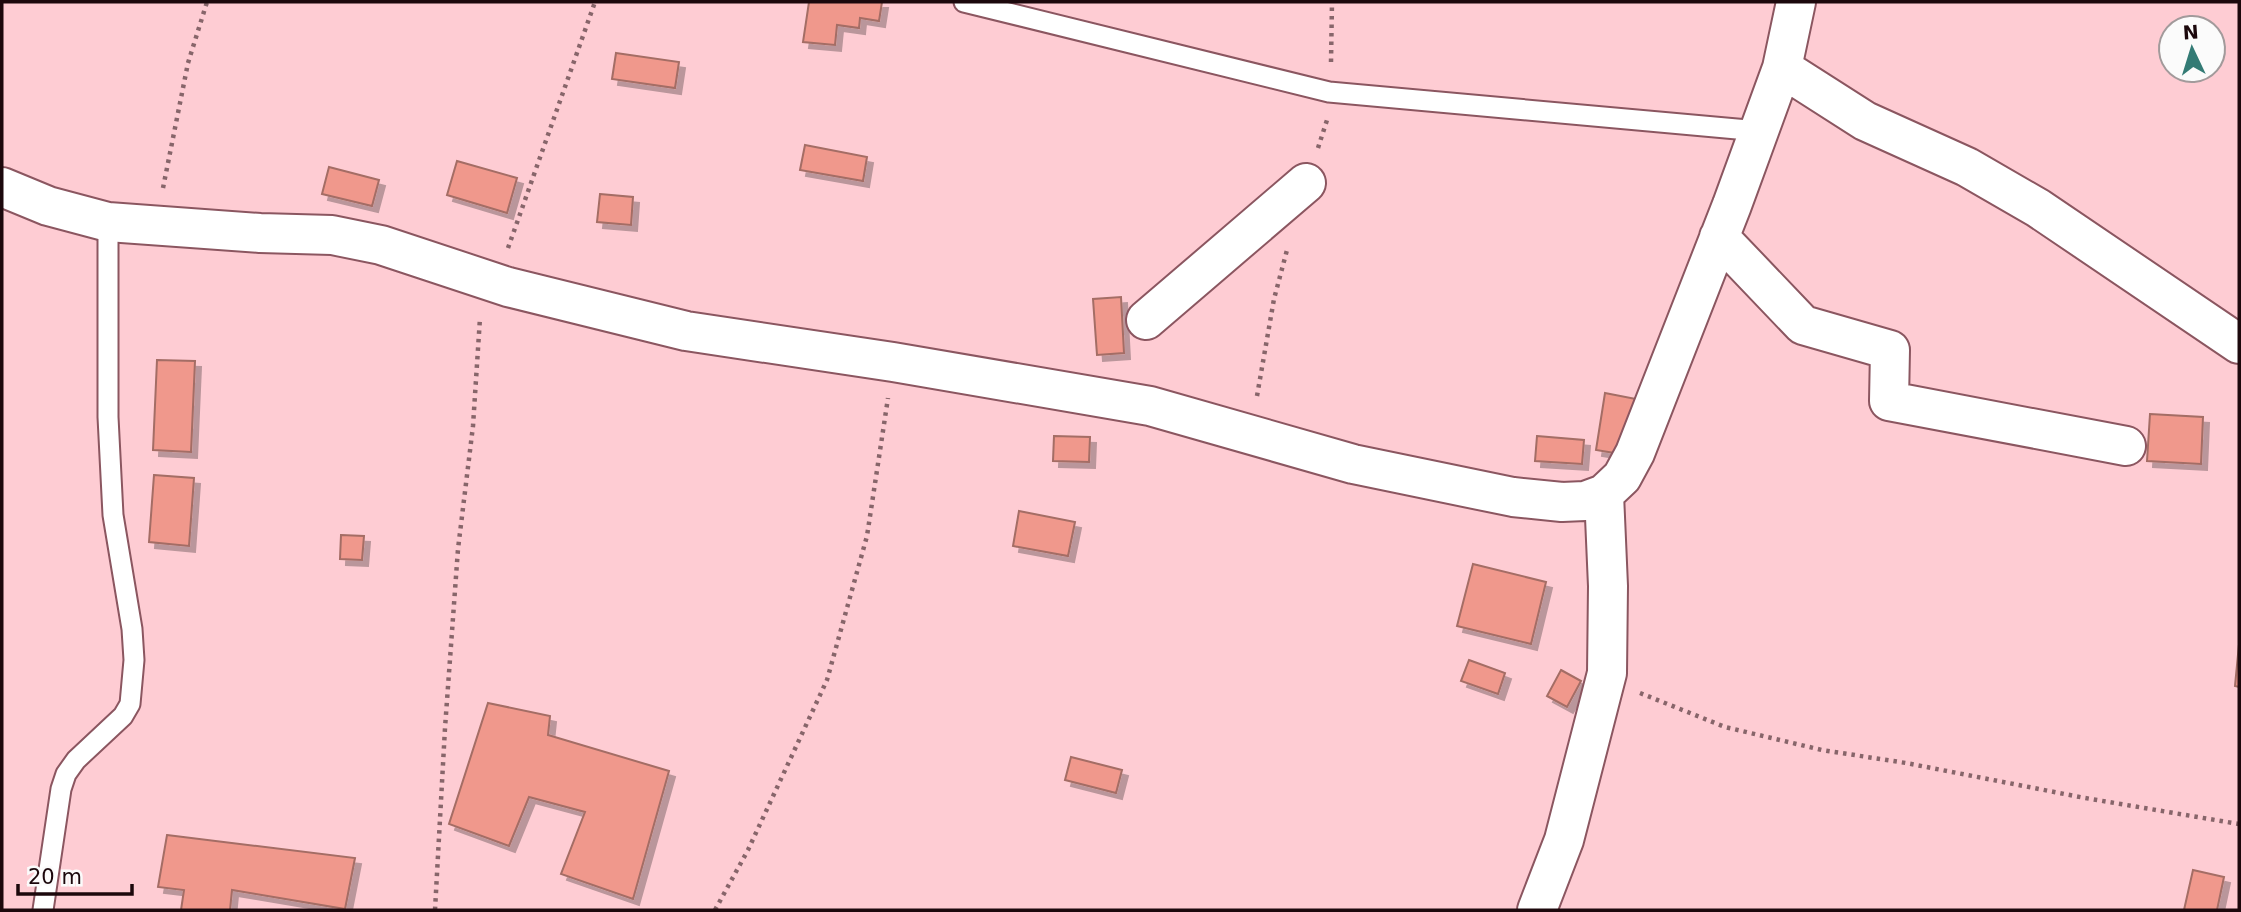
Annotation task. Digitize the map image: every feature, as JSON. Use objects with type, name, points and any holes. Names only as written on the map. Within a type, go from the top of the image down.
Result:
[{"type":"street","points":[[2,187],[48,206],[108,222],[332,236],[381,245],[489,281],[686,331],[893,362],[1150,406],[1353,464],[1513,497],[1562,502],[1586,501],[1604,494],[1622,477],[1635,453],[1782,68],[1796,2]]},
{"type":"street","points":[[1782,68],[1865,121],[1967,167],[2038,208],[2239,344]]},
{"type":"street","points":[[1146,320],[1307,183]]},
{"type":"street","points":[[1719,237],[1804,325],[1890,350],[1889,401],[2126,446]]},
{"type":"street","points":[[1537,910],[1564,840],[1607,673],[1608,586],[1604,494]]},
{"type":"lane","points":[[964,2],[1329,92],[1759,131]]},
{"type":"lane","points":[[43,910],[61,789],[66,774],[76,760],[123,716],[130,704],[134,660],[132,628],[113,515],[108,416],[108,222]]},
{"type":"path","points":[[155,225],[188,63],[207,2]]},
{"type":"path","points":[[435,910],[457,563],[489,281],[595,2]]},
{"type":"path","points":[[715,910],[748,850],[827,680],[867,536],[893,362]]},
{"type":"path","points":[[1607,673],[1657,701],[1725,727],[1822,750],[2239,824]]},
{"type":"building","points":[[809,2],[882,2],[879,21],[860,18],[859,28],[837,25],[835,45],[803,42]]},
{"type":"building","points":[[616,53],[679,62],[675,88],[612,79]]},
{"type":"building","points":[[805,145],[867,157],[863,181],[800,170]]},
{"type":"building","points":[[457,161],[517,178],[507,213],[447,195]]},
{"type":"building","points":[[329,167],[379,180],[372,206],[322,194]]},
{"type":"building","points":[[600,194],[633,197],[631,225],[597,222]]},
{"type":"building","points":[[1121,297],[1124,353],[1097,355],[1093,299]]},
{"type":"building","points":[[157,360],[195,361],[191,452],[153,450]]},
{"type":"building","points":[[1605,393],[1636,399],[1627,455],[1596,450]]},
{"type":"building","points":[[2150,414],[2203,417],[2201,464],[2147,461]]},
{"type":"building","points":[[1054,436],[1090,437],[1089,462],[1053,461]]},
{"type":"building","points":[[1537,436],[1584,440],[1582,464],[1535,461]]},
{"type":"building","points":[[154,475],[194,478],[189,546],[149,542]]},
{"type":"building","points":[[1019,511],[1075,522],[1068,556],[1013,546]]},
{"type":"building","points":[[341,535],[364,536],[362,560],[340,559]]},
{"type":"building","points":[[1473,564],[1546,582],[1531,644],[1457,626]]},
{"type":"building","points":[[2239,644],[2239,687],[2235,686]]},
{"type":"building","points":[[1469,660],[1505,673],[1498,694],[1461,681]]},
{"type":"building","points":[[1561,670],[1581,681],[1567,707],[1547,696]]},
{"type":"building","points":[[488,703],[550,716],[548,735],[669,771],[633,899],[561,874],[585,812],[529,797],[509,846],[449,824]]},
{"type":"building","points":[[1071,757],[1122,770],[1116,793],[1065,780]]},
{"type":"building","points":[[167,835],[355,858],[345,909],[232,890],[230,910],[181,910],[184,890],[158,887]]},
{"type":"building","points":[[2193,870],[2224,877],[2217,910],[2184,910]]}]
